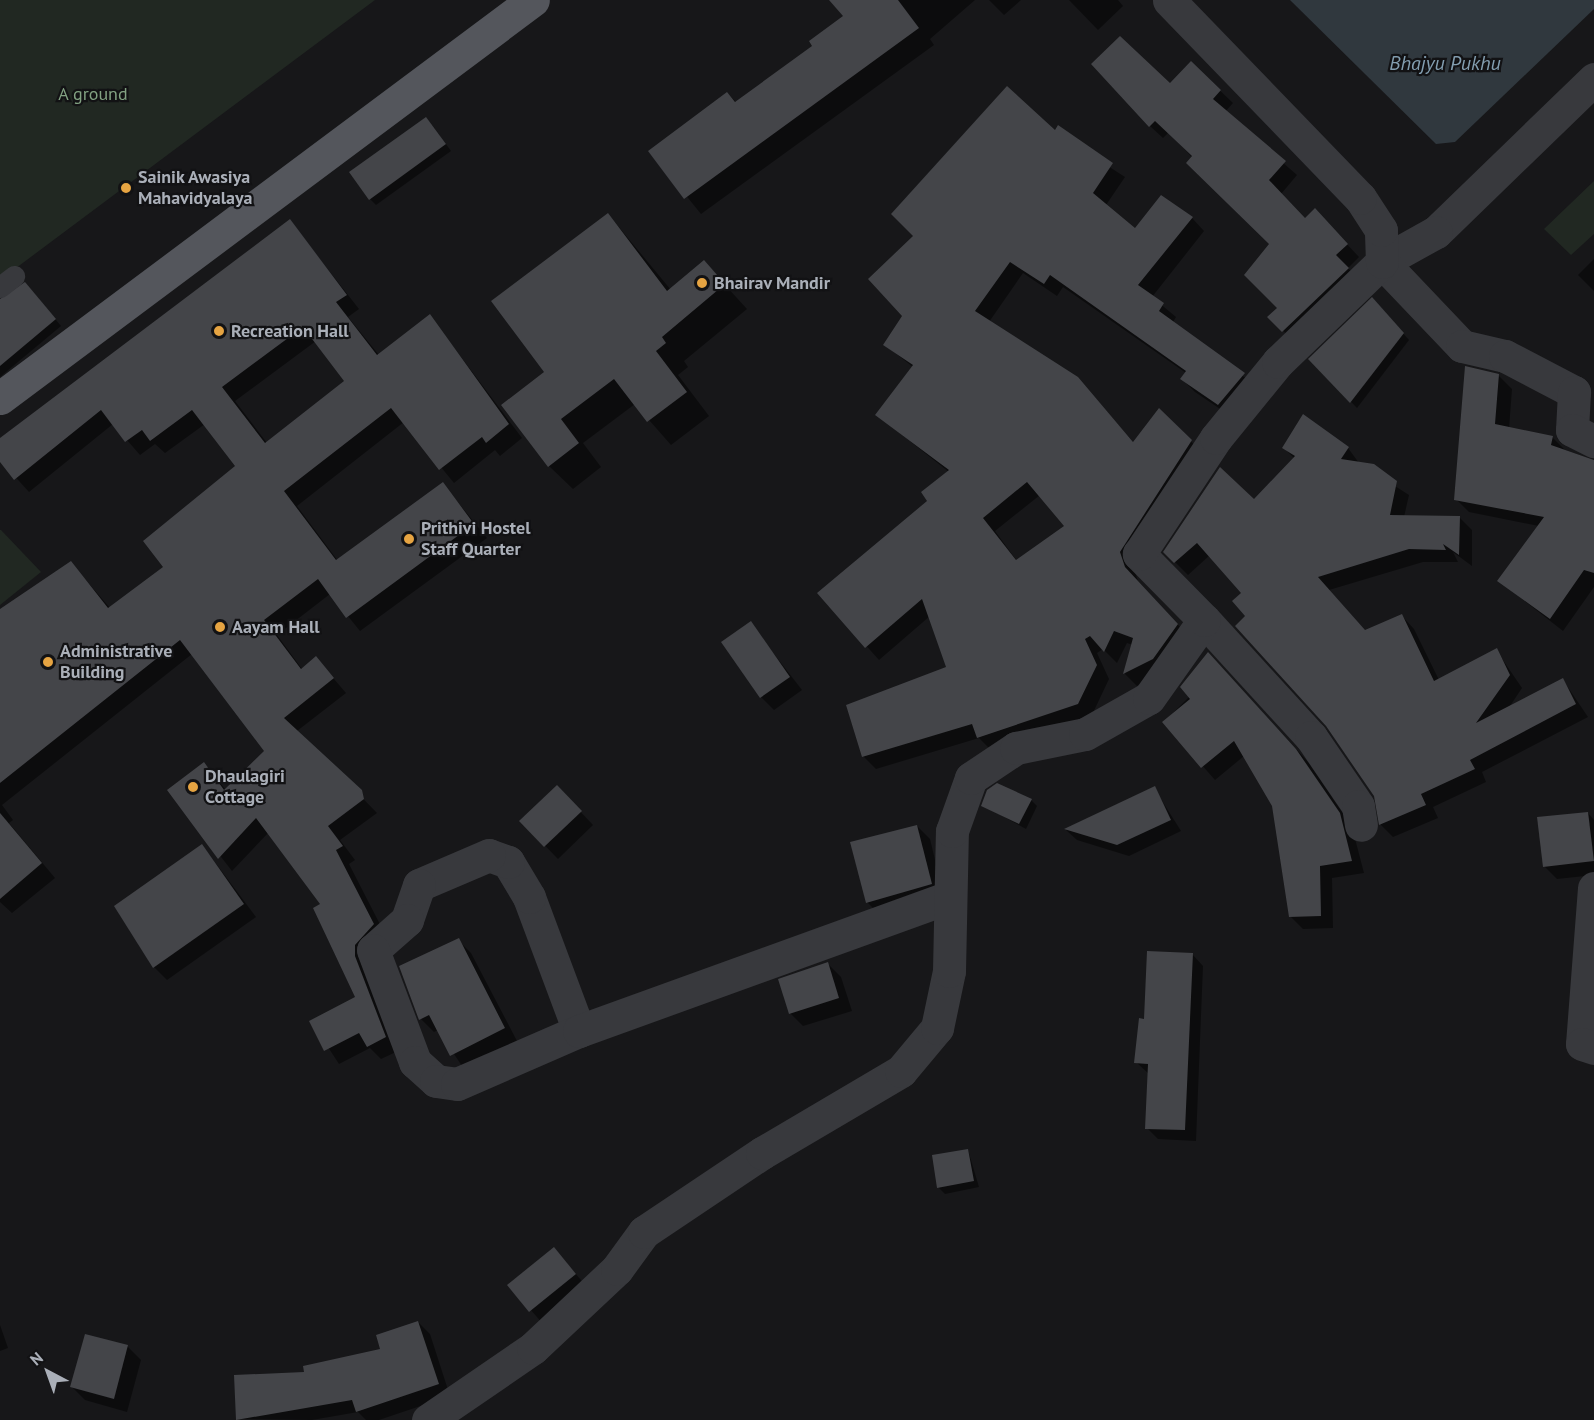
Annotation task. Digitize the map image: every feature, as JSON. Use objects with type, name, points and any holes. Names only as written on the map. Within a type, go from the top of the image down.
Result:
[{"type":"main road","points":[[0,398],[522,3]]},
{"type":"street","points":[[1169,0],[1360,198],[1381,230],[1382,262],[1462,346],[1505,357],[1574,392],[1572,430],[1594,441]]},
{"type":"street","points":[[1361,825],[1358,806],[1311,737],[1204,620],[1139,554],[1216,438],[1278,362],[1382,262],[1436,232],[1594,79]]},
{"type":"street","points":[[428,1420],[533,1348],[617,1269],[644,1232],[762,1153],[902,1071],[937,1028],[949,971],[947,898],[952,831],[970,778],[1016,748],[1085,734],[1149,698],[1204,620]]},
{"type":"street","points":[[579,1031],[529,897],[508,862],[489,855],[418,885],[407,920],[373,950],[415,1062],[436,1081],[456,1084],[579,1031],[947,898]]},
{"type":"street","points":[[1594,888],[1582,1044],[1594,1048]]},
{"type":"green space","name":"A ground","points":[[0,0],[375,0],[0,280]]},
{"type":"green space","points":[[1594,181],[1594,234],[1571,255],[1544,229]]},
{"type":"green space","points":[[0,530],[41,572],[0,605]]},
{"type":"water","name":"Bhajyu Pukhu","points":[[1290,0],[1594,0],[1594,9],[1455,142],[1436,144]]},
{"type":"building","points":[[829,0],[898,0],[919,28],[684,199],[648,151],[727,92],[735,102],[812,46],[809,41],[843,16]]},
{"type":"building","points":[[1120,36],[1170,83],[1191,61],[1221,90],[1213,99],[1286,161],[1269,180],[1305,218],[1315,208],[1348,244],[1336,255],[1349,268],[1282,332],[1267,317],[1277,308],[1244,275],[1269,244],[1186,163],[1192,156],[1155,121],[1149,127],[1091,64]]},
{"type":"building","points":[[1007,86],[1055,130],[1058,125],[1113,163],[1093,193],[1135,228],[1161,195],[1193,217],[1138,285],[1164,303],[1159,311],[1245,373],[1218,405],[1180,379],[1186,371],[1050,275],[1044,284],[1010,262],[975,311],[1078,377],[1133,442],[1159,408],[1192,440],[1120,552],[1125,567],[1178,624],[1153,659],[1123,674],[1133,638],[1114,631],[1104,652],[1090,636],[1085,639],[1097,665],[1078,704],[977,738],[972,724],[862,757],[846,705],[946,667],[922,599],[865,648],[817,593],[927,501],[921,492],[949,470],[875,415],[913,365],[883,345],[902,316],[868,279],[913,236],[891,214]],"holes":[[[1027,482],[1064,526],[1016,560],[983,518]]]},
{"type":"building","points":[[426,117],[446,144],[369,200],[349,172]]},
{"type":"building","points":[[608,213],[667,291],[704,260],[725,284],[662,337],[666,343],[656,351],[687,392],[647,422],[614,379],[561,419],[579,443],[548,467],[501,405],[544,372],[491,301]]},
{"type":"building","points":[[290,219],[347,295],[336,302],[377,355],[430,314],[509,424],[486,443],[482,437],[439,470],[391,408],[284,491],[336,560],[443,482],[474,524],[346,618],[318,579],[264,620],[301,669],[316,656],[334,678],[284,718],[362,790],[364,799],[328,826],[343,846],[336,850],[374,924],[355,945],[355,956],[386,1037],[367,1047],[359,1033],[324,1051],[309,1021],[355,997],[313,908],[320,904],[256,818],[218,859],[167,790],[204,762],[224,790],[264,751],[180,640],[0,783],[0,609],[71,561],[108,608],[163,567],[143,541],[235,466],[192,410],[150,441],[142,430],[125,442],[101,410],[14,480],[0,462],[0,438]],"holes":[[[303,327],[344,381],[265,443],[222,387]]]},
{"type":"building","points":[[25,282],[56,319],[0,366],[0,299]]},
{"type":"building","points":[[1372,297],[1404,333],[1350,403],[1308,359]]},
{"type":"building","points":[[1465,366],[1499,374],[1495,424],[1553,436],[1551,445],[1594,460],[1594,573],[1584,570],[1550,619],[1497,581],[1544,517],[1454,500]]},
{"type":"building","points":[[1303,414],[1349,447],[1341,459],[1374,464],[1397,481],[1390,515],[1460,516],[1459,555],[1443,544],[1446,550],[1409,549],[1318,577],[1365,630],[1402,614],[1434,681],[1497,648],[1510,675],[1476,723],[1563,678],[1576,704],[1470,760],[1475,769],[1421,794],[1426,805],[1379,825],[1374,796],[1326,726],[1235,626],[1245,616],[1232,601],[1241,593],[1197,543],[1174,563],[1163,552],[1220,467],[1254,499],[1295,456],[1282,448]]},
{"type":"building","points":[[751,621],[790,677],[760,698],[721,642]]},
{"type":"building","points":[[1208,652],[1296,749],[1340,813],[1352,861],[1320,866],[1321,916],[1289,917],[1272,806],[1234,741],[1201,768],[1162,722],[1190,699],[1180,687]]},
{"type":"building","points":[[997,783],[1032,799],[1019,824],[981,806],[987,790]]},
{"type":"building","points":[[557,785],[582,811],[544,847],[519,821]]},
{"type":"building","points":[[1155,786],[1171,820],[1117,845],[1064,829]]},
{"type":"building","points":[[1588,812],[1594,861],[1543,867],[1537,817]]},
{"type":"building","points":[[0,813],[42,863],[0,899]]},
{"type":"building","points":[[917,825],[932,884],[866,903],[850,842]]},
{"type":"building","points":[[202,844],[244,904],[153,968],[114,906]]},
{"type":"building","points":[[459,938],[505,1028],[450,1056],[429,1015],[419,1020],[399,966]]},
{"type":"building","points":[[1147,951],[1193,953],[1185,1130],[1145,1129],[1148,1064],[1134,1063],[1139,1018],[1144,1019]]},
{"type":"building","points":[[828,962],[839,998],[789,1014],[778,979]]},
{"type":"building","points":[[968,1149],[974,1181],[937,1188],[932,1155]]},
{"type":"building","points":[[554,1247],[576,1274],[529,1312],[507,1285]]},
{"type":"building","points":[[418,1321],[439,1384],[356,1412],[352,1400],[236,1420],[234,1375],[304,1372],[303,1366],[380,1349],[376,1335]]},
{"type":"building","points":[[85,1334],[128,1345],[114,1399],[70,1387]]},
{"type":"place","name":"Sainik Awasiya Mahavidyalaya","points":[[126,188]]},
{"type":"place","name":"Bhairav Mandir","points":[[702,283]]},
{"type":"place","name":"Recreation Hall","points":[[219,331]]},
{"type":"place","name":"Prithivi Hostel Staff Quarter","points":[[409,539]]},
{"type":"place","name":"Aayam Hall","points":[[220,627]]},
{"type":"place","name":"Administrative Building","points":[[48,662]]},
{"type":"place","name":"Dhaulagiri Cottage","points":[[193,787]]}]
